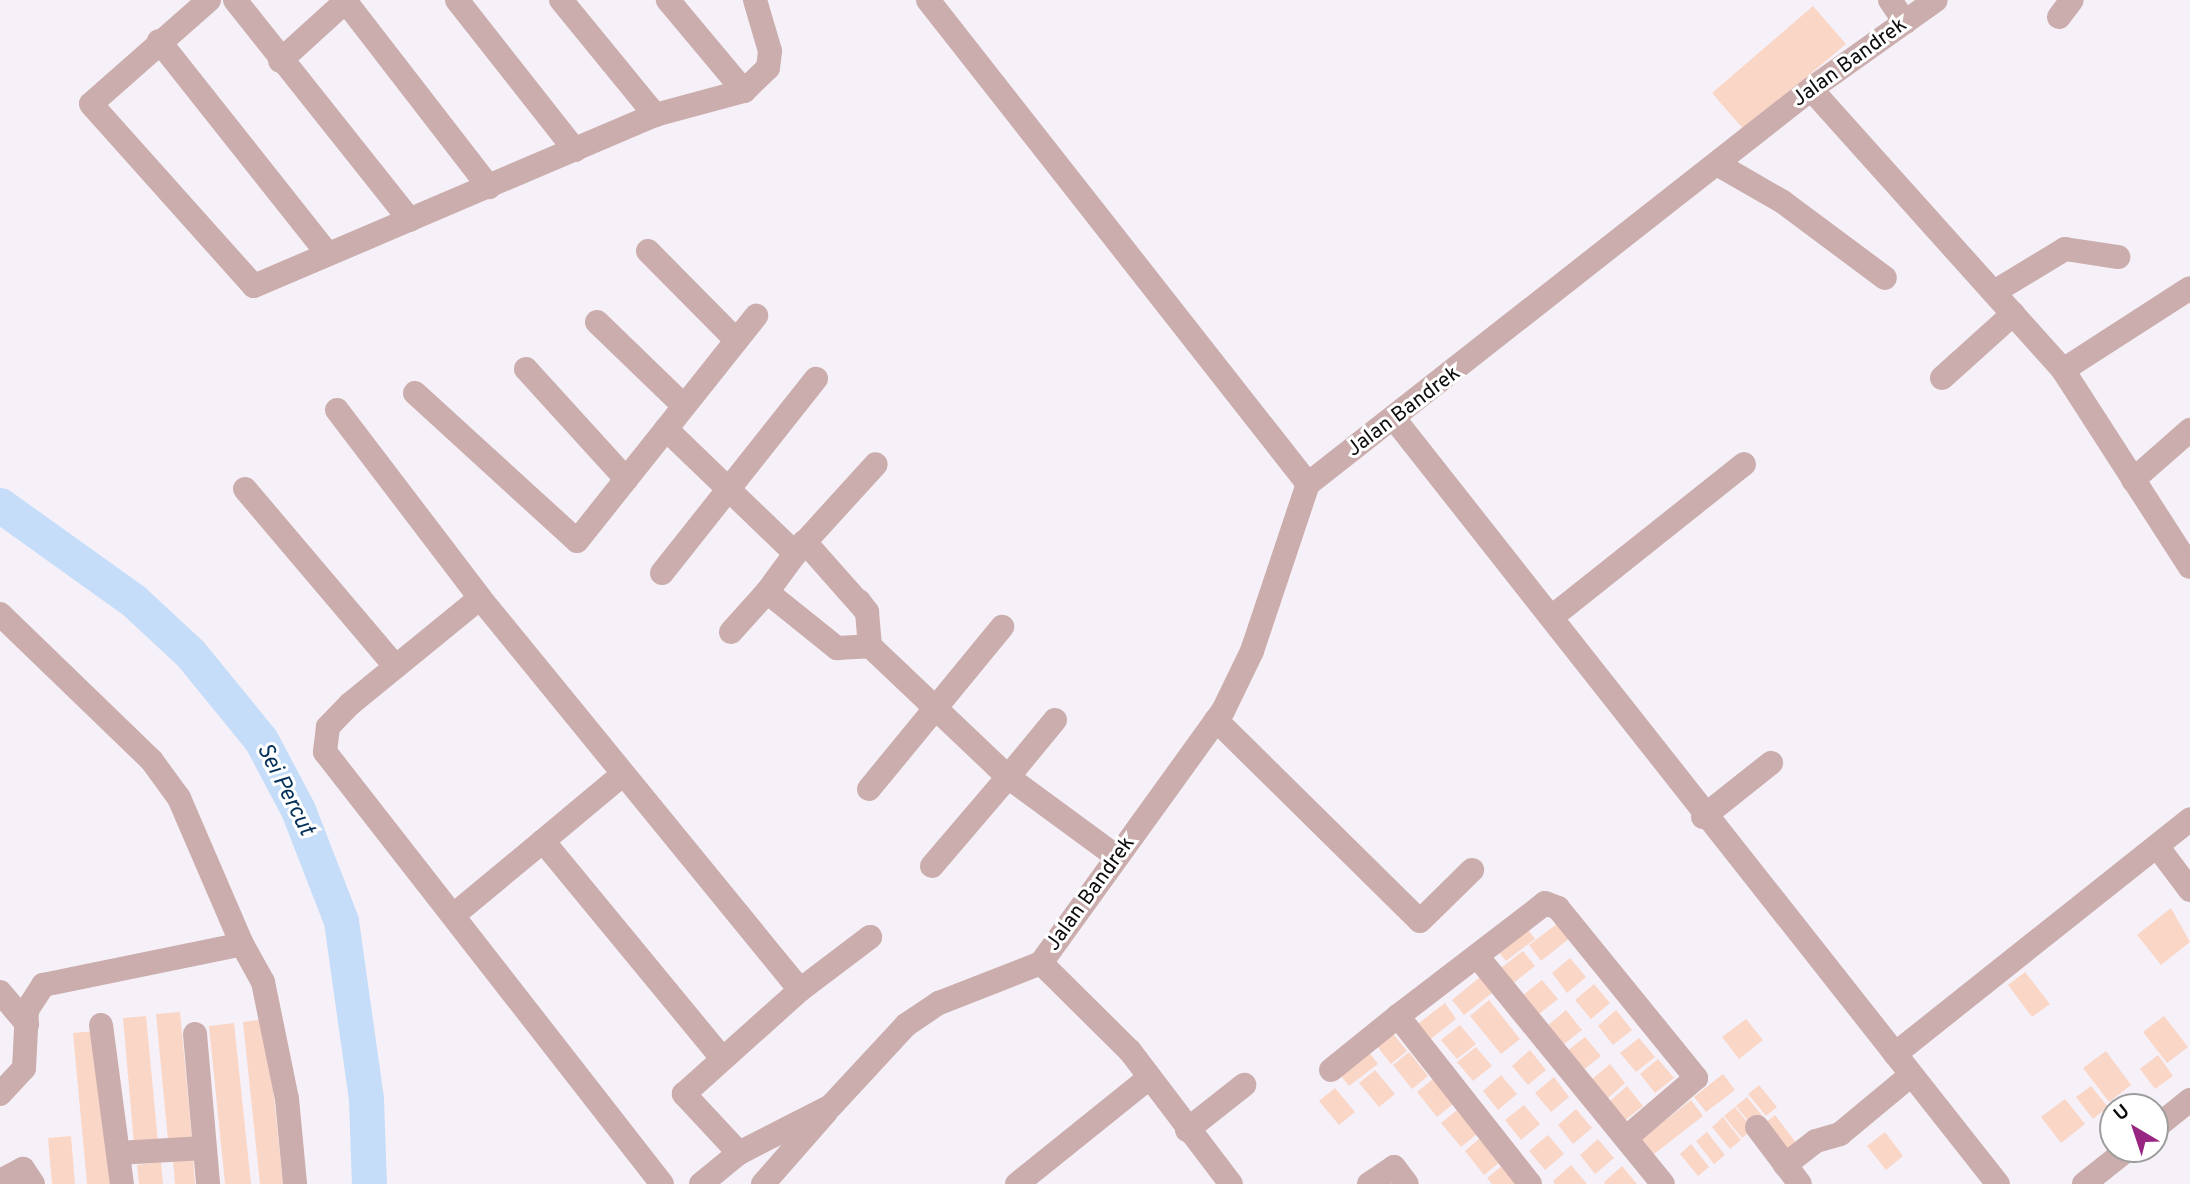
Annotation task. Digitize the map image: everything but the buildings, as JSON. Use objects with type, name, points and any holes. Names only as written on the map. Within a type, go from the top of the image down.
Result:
[{"type":"street","points":[[209,0],[94,95],[96,114],[254,286],[655,115],[728,100],[744,91],[768,68],[770,51],[755,0]]},
{"type":"street","points":[[235,0],[280,61],[410,220]]},
{"type":"street","points":[[457,0],[575,150]]},
{"type":"street","points":[[561,0],[655,115]]},
{"type":"street","points":[[668,0],[744,91]]},
{"type":"street","points":[[928,0],[1308,484]]},
{"type":"street","points":[[1890,0],[1905,22]]},
{"type":"street","name":"Jalan Bandrek","points":[[1041,963],[1216,720],[1252,651],[1308,484],[1396,421],[1811,89],[1936,0]]},
{"type":"street","points":[[280,61],[346,1],[489,187]]},
{"type":"street","points":[[159,41],[327,253]]},
{"type":"street","points":[[1811,89],[2063,370],[2190,566]]},
{"type":"street","points":[[1717,164],[1783,202],[1885,278]]},
{"type":"street","points":[[1994,292],[2065,249],[2118,257]]},
{"type":"street","points":[[648,251],[736,340]]},
{"type":"street","points":[[2063,370],[2190,288]]},
{"type":"street","points":[[1942,378],[2013,314]]},
{"type":"street","points":[[415,393],[577,541],[756,316]]},
{"type":"street","points":[[597,322],[684,406]]},
{"type":"street","points":[[526,369],[626,479]]},
{"type":"street","points":[[662,573],[817,379]]},
{"type":"street","points":[[337,410],[480,598],[800,990]]},
{"type":"street","points":[[1396,421],[1553,616],[1703,817],[1997,1184]]},
{"type":"street","points":[[666,429],[730,491],[800,548],[863,606],[870,646],[936,706],[1008,778],[1117,857]]},
{"type":"street","points":[[2133,480],[2190,430]]},
{"type":"street","points":[[731,632],[767,592],[800,548],[876,464]]},
{"type":"street","points":[[1553,616],[1744,464]]},
{"type":"street","points":[[245,489],[396,667]]},
{"type":"street","points":[[767,592],[837,648],[870,646]]},
{"type":"street","points":[[480,598],[328,727],[325,752],[455,914],[662,1184]]},
{"type":"street","points":[[869,789],[1002,627]]},
{"type":"street","points":[[5,629],[166,779],[242,944],[263,982],[287,1099],[295,1184]]},
{"type":"street","points":[[932,866],[1055,720]]},
{"type":"street","points":[[1216,720],[1420,920],[1472,870]]},
{"type":"street","points":[[1703,817],[1771,763]]},
{"type":"street","points":[[455,914],[622,775]]},
{"type":"street","points":[[1895,1054],[2190,819]]},
{"type":"street","points":[[543,841],[722,1058]]},
{"type":"street","points":[[2157,846],[2190,890]]},
{"type":"street","points":[[1331,1070],[1398,1016],[1551,902],[1693,1073],[1691,1083],[1626,1138]]},
{"type":"street","points":[[738,1153],[684,1094],[800,990],[870,937]]},
{"type":"street","points":[[0,1094],[24,1068],[31,995],[43,985],[242,944]]},
{"type":"street","points":[[1477,956],[1662,1184]]},
{"type":"street","points":[[763,1184],[906,1025],[939,1003],[1041,963],[1149,1078],[1231,1184]]},
{"type":"street","points":[[0,992],[27,1024]]},
{"type":"street","points":[[1398,1016],[1530,1184]]},
{"type":"street","points":[[101,1025],[122,1184]]},
{"type":"street","points":[[195,1034],[208,1184]]},
{"type":"street","points":[[1757,1127],[1793,1174],[1816,1141],[1840,1133],[1912,1075]]},
{"type":"street","points":[[1017,1184],[1149,1078]]},
{"type":"street","points":[[1187,1130],[1244,1085]]},
{"type":"street","points":[[2169,1117],[2190,1100]]},
{"type":"street","points":[[701,1184],[738,1153],[831,1106]]},
{"type":"street","points":[[118,1153],[204,1148]]},
{"type":"street","points":[[2084,1184],[2110,1163]]},
{"type":"street","points":[[1369,1184],[1394,1167],[1407,1184]]},
{"type":"street","points":[[0,1181],[23,1170],[33,1184]]},
{"type":"waterway","name":"Sei Percut","points":[[0,505],[134,601],[190,653],[261,740],[298,810],[341,921],[366,1099],[369,1184]]}]
